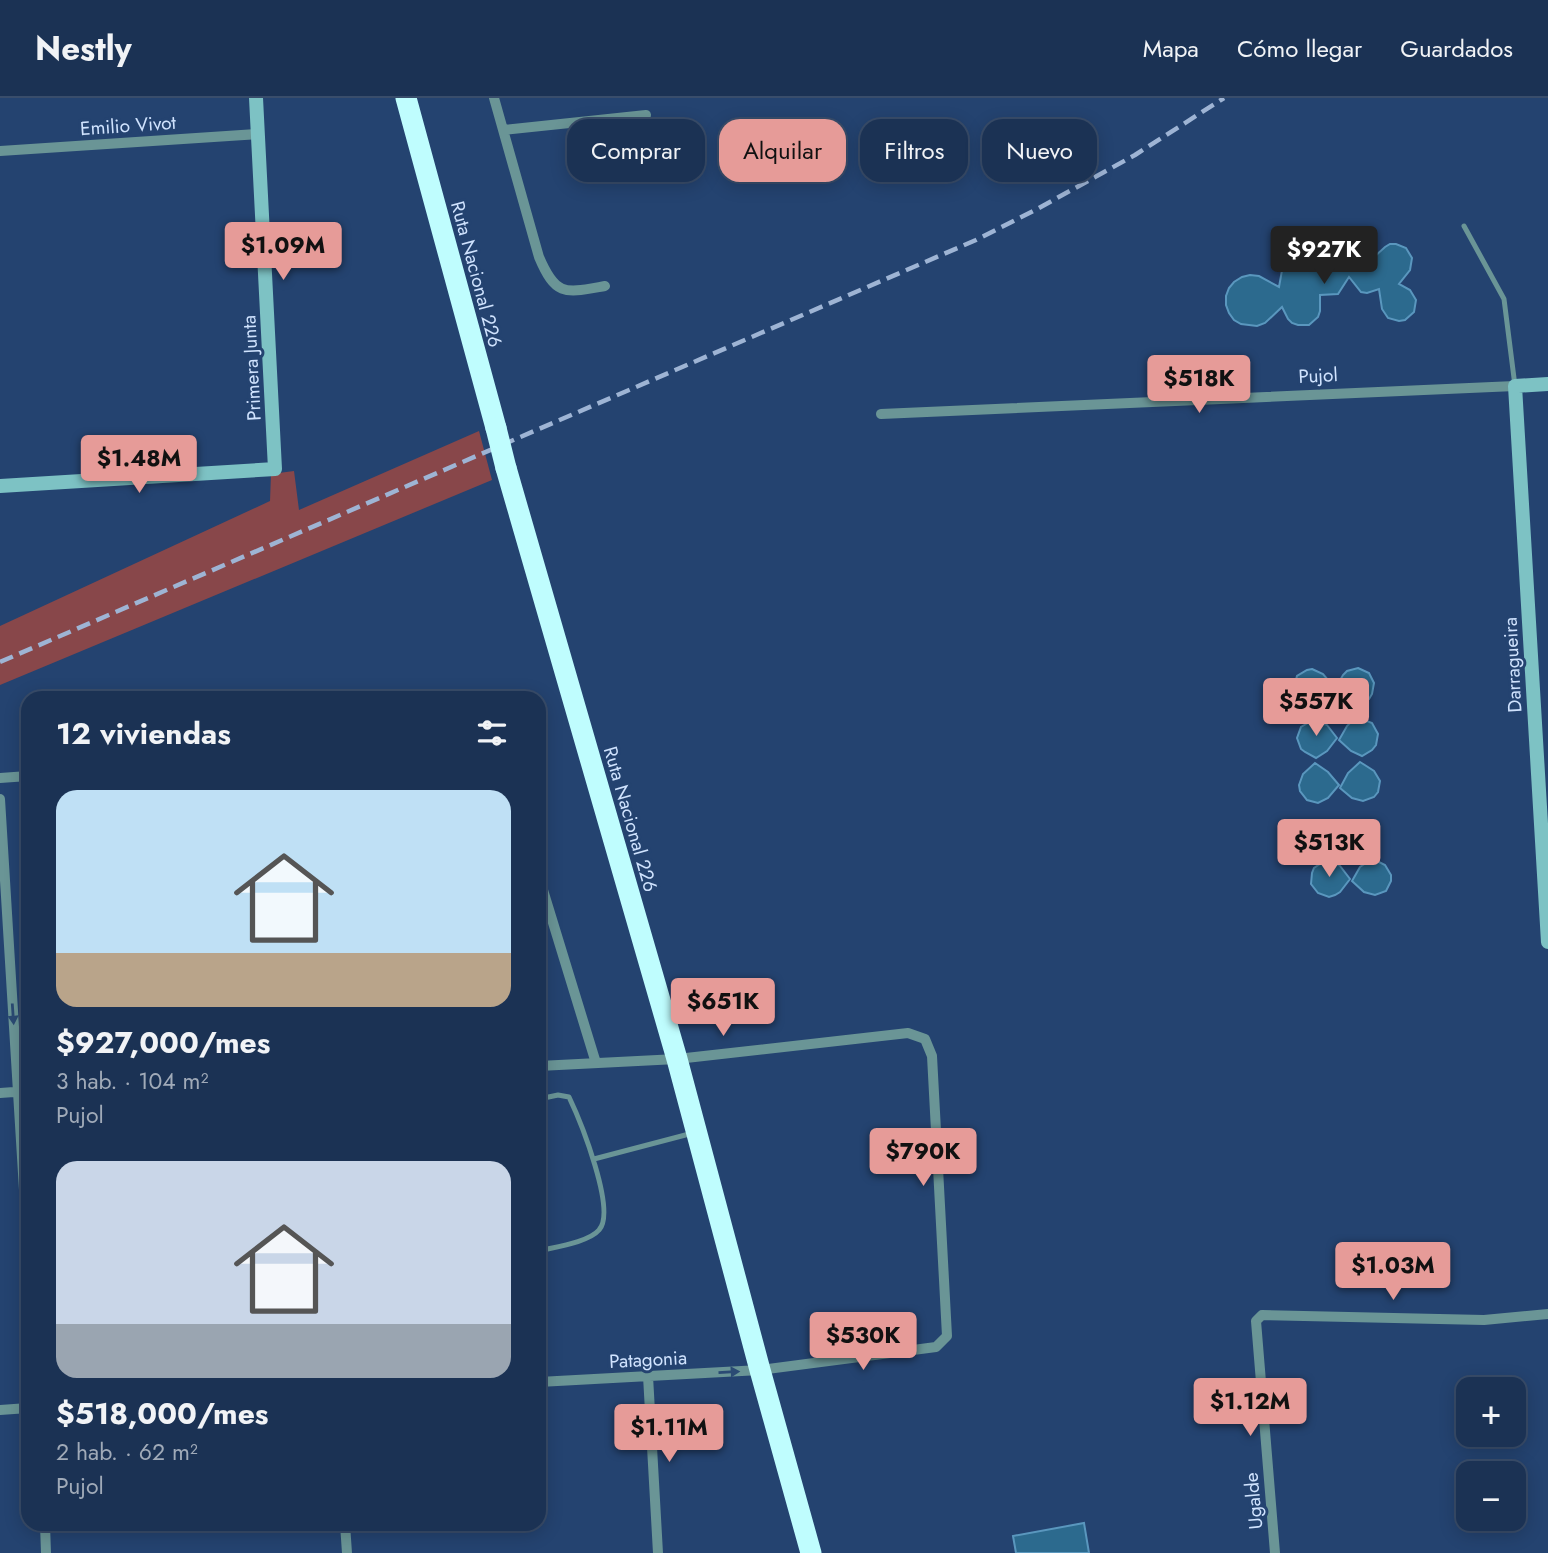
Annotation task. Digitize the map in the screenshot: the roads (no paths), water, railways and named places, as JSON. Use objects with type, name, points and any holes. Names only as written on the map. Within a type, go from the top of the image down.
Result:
[{"type":"highway","name":"Ruta Nacional 226","points":[[406,98],[506,468],[677,1059],[811,1553]]},
{"type":"main road","name":"Primera Junta","points":[[0,486],[275,469],[256,98]]},
{"type":"main road","name":"Pujol","points":[[1515,386],[1548,384]]},
{"type":"main road","name":"Darragueira","points":[[1515,386],[1548,942]]},
{"type":"street","points":[[494,98],[539,257],[548,276],[555,286],[575,292],[605,286]]},
{"type":"street","points":[[503,130],[646,114]]},
{"type":"street","name":"Emilio Vivot","points":[[0,151],[258,134]]},
{"type":"street","name":"Pujol","points":[[881,414],[1515,386]]},
{"type":"street","points":[[0,778],[21,776]]},
{"type":"street","points":[[0,799],[21,1067]]},
{"type":"street","points":[[546,900],[596,1063]]},
{"type":"street","name":"Patagonia","points":[[546,1382],[760,1370],[936,1347],[947,1336],[932,1056],[925,1039],[908,1033],[677,1059]]},
{"type":"street","points":[[546,1066],[677,1059]]},
{"type":"street","points":[[0,1093],[21,1092]]},
{"type":"street","name":"Ugalde","points":[[1275,1553],[1256,1321],[1262,1315],[1484,1320],[1548,1314]]},
{"type":"street","points":[[648,1376],[658,1553]]},
{"type":"street","points":[[0,1409],[21,1408]]},
{"type":"street","points":[[45,1531],[46,1553]]},
{"type":"street","points":[[345,1531],[347,1553]]},
{"type":"lane","points":[[1464,226],[1504,299],[1515,386]]},
{"type":"lane","points":[[546,1097],[569,1097],[594,1159],[605,1219],[601,1229],[591,1236],[546,1249]]},
{"type":"lane","points":[[594,1159],[696,1132]]},
{"type":"railway","points":[[0,662],[976,240],[1135,155],[1224,98]]}]
